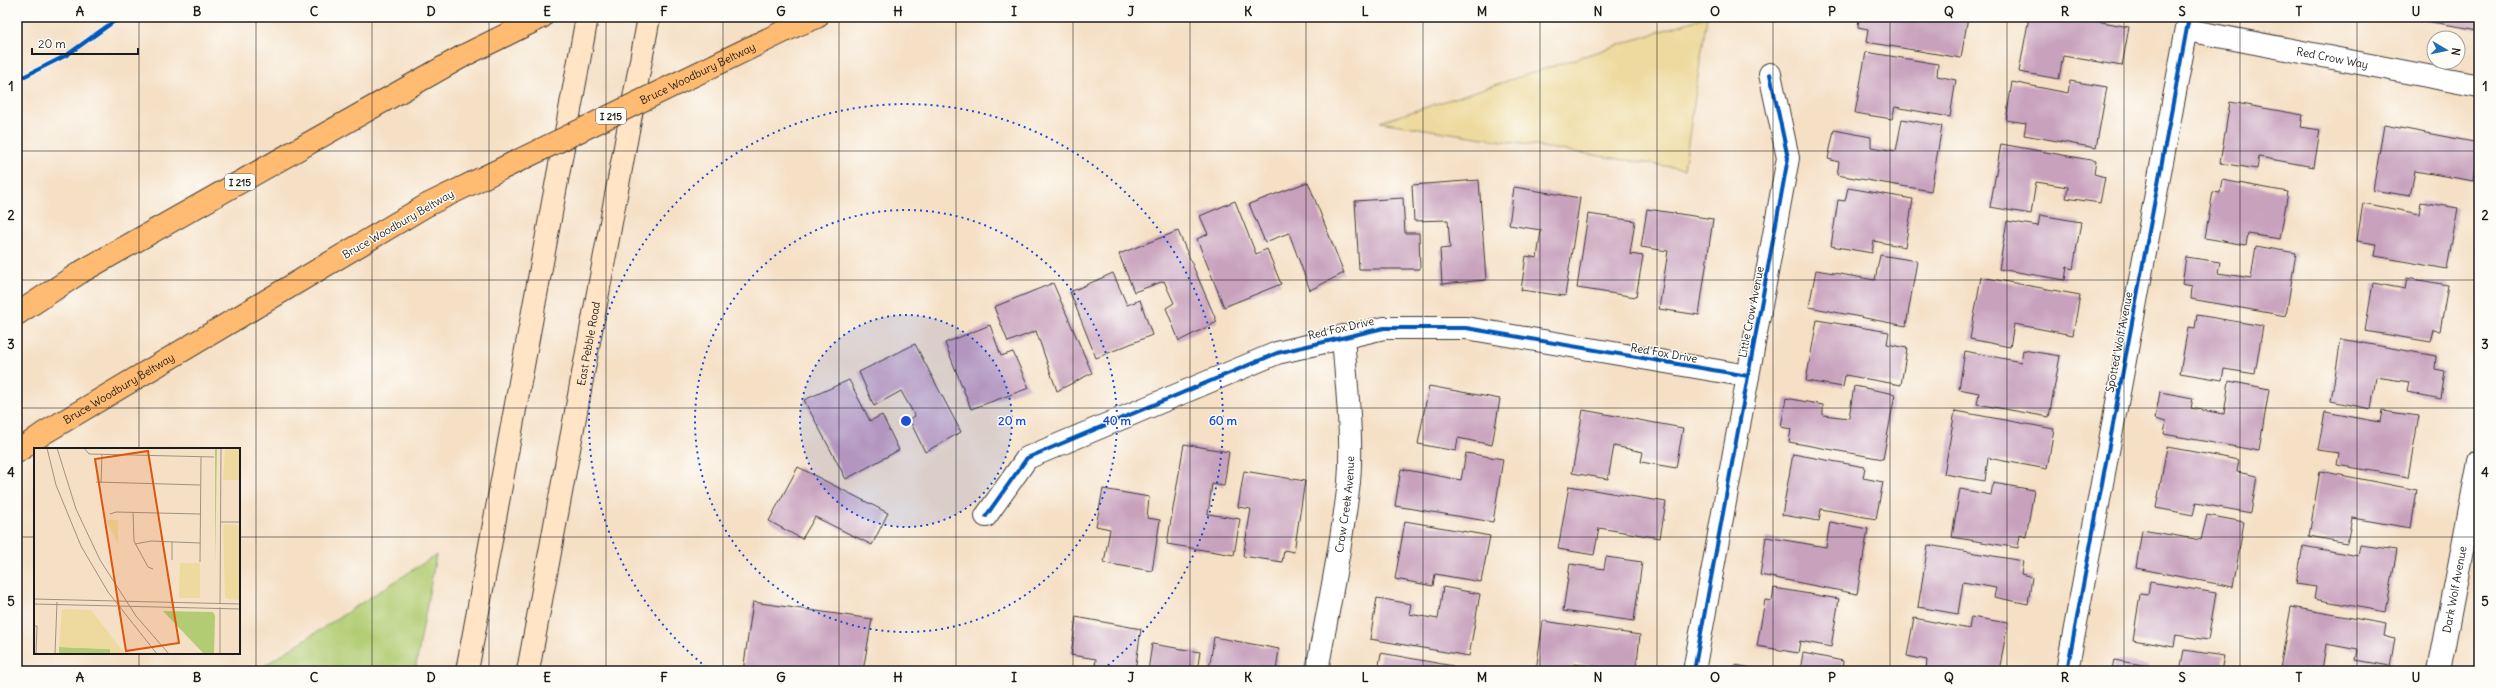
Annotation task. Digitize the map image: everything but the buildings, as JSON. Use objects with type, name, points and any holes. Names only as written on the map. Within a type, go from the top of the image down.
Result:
[{"type":"highway","name":"I 215","points":[[17,314],[82,272],[465,55],[542,17]]},
{"type":"highway","name":"Bruce Woodbury Beltway","points":[[17,452],[44,433],[427,206],[795,26],[817,17]]},
{"type":"main road","points":[[467,671],[587,17]]},
{"type":"main road","name":"East Pebble Road","points":[[528,671],[649,17]]},
{"type":"street","name":"Red Crow Way","points":[[2188,24],[2479,86]]},
{"type":"street","name":"Spotted Wolf Avenue","points":[[2067,671],[2188,24]]},
{"type":"street","name":"Little Crow Avenue","points":[[1694,671],[1788,158],[1770,74]]},
{"type":"street","name":"Red Fox Drive","points":[[986,516],[1027,458],[1277,353],[1343,336],[1384,328],[1466,328],[1748,376]]},
{"type":"street","name":"Crow Creek Avenue","points":[[1316,671],[1341,540],[1349,480],[1348,408],[1343,336]]},
{"type":"street","name":"Dark Wolf Avenue","points":[[2439,671],[2479,461]]},
{"type":"green space","points":[[436,555],[415,671],[256,671]]},
{"type":"sand","points":[[1707,17],[1684,169],[1380,122]]},
{"type":"cycle path","points":[[17,80],[67,55],[120,17]]},
{"type":"cycle path","points":[[2067,671],[2189,17]]},
{"type":"cycle path","points":[[1694,671],[1788,158],[1770,74]]},
{"type":"cycle path","points":[[986,516],[1027,458],[1277,353],[1384,328],[1466,328],[1748,376]]}]
